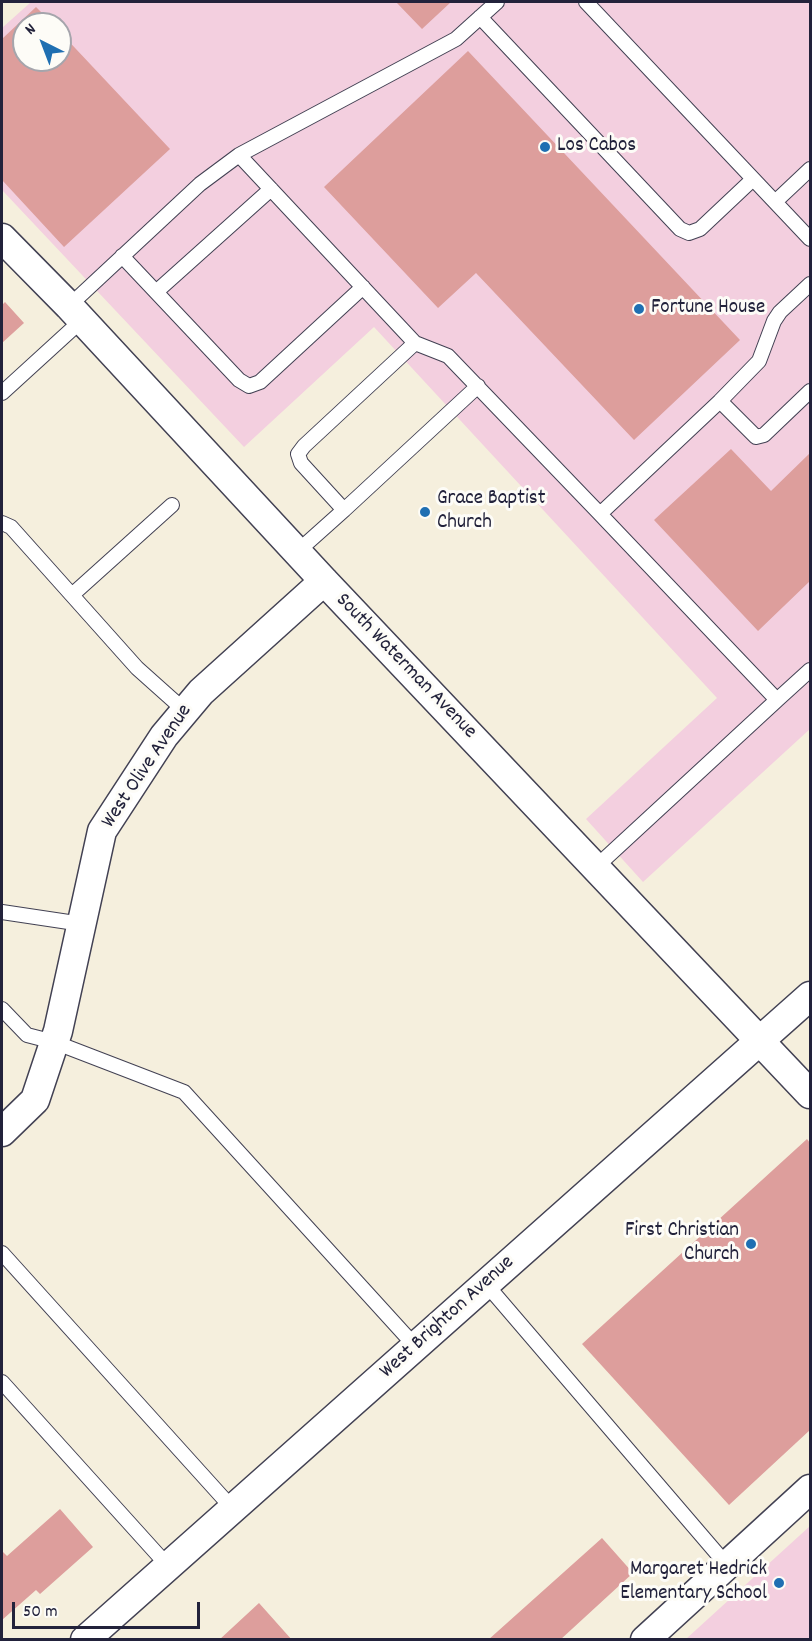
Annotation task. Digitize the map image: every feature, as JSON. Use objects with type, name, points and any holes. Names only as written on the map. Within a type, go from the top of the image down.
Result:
[{"type":"street","name":"South Waterman Avenue","points":[[2,238],[76,313],[324,581],[810,1094]]},
{"type":"street","name":"West Olive Avenue","points":[[2,1132],[35,1100],[54,1042],[102,831],[164,736],[184,710],[324,581]]},
{"type":"street","name":"West Brighton Avenue","points":[[85,1640],[810,996]]},
{"type":"street","points":[[645,1640],[810,1489]]},
{"type":"lane","points":[[2,393],[76,313],[122,256],[200,183],[257,144],[456,39],[496,2]]},
{"type":"lane","points":[[586,2],[810,239]]},
{"type":"lane","points":[[480,17],[680,229],[689,233],[700,229],[752,180]]},
{"type":"lane","points":[[239,155],[415,343],[448,356],[478,386],[777,700]]},
{"type":"lane","points":[[775,202],[810,169]]},
{"type":"lane","points":[[156,292],[271,189]]},
{"type":"lane","points":[[122,256],[239,380],[249,386],[260,382],[363,287]]},
{"type":"lane","points":[[600,514],[759,361],[774,321],[780,312],[810,284]]},
{"type":"lane","points":[[344,510],[301,463],[298,454],[415,343]]},
{"type":"lane","points":[[297,552],[478,386]]},
{"type":"lane","points":[[720,401],[756,437],[764,435],[810,391]]},
{"type":"lane","points":[[72,595],[171,504]]},
{"type":"lane","points":[[2,523],[11,527],[136,668],[184,710]]},
{"type":"lane","points":[[596,867],[810,670]]},
{"type":"lane","points":[[2,912],[82,924]]},
{"type":"lane","points":[[2,1009],[27,1035],[54,1042],[184,1092],[416,1347]]},
{"type":"lane","points":[[2,1253],[233,1509]]},
{"type":"lane","points":[[486,1284],[726,1564]]},
{"type":"lane","points":[[2,1382],[168,1566]]},
{"type":"shaded area","points":[[31,2],[810,2],[810,729],[643,882],[586,819],[717,698],[374,327],[244,447],[2,190],[2,28],[12,19],[12,72],[72,72],[72,12],[20,12]]},
{"type":"shaded area","name":"Margaret Hedrick Elementary School","points":[[810,1526],[810,1639],[686,1639]]},
{"type":"building","points":[[396,2],[451,2],[422,29]]},
{"type":"building","points":[[36,7],[41,12],[31,12]]},
{"type":"building","points":[[12,30],[12,72],[72,72],[72,45],[170,149],[64,247],[2,180],[2,39]]},
{"type":"building","points":[[468,51],[740,340],[634,440],[476,273],[438,308],[324,187]]},
{"type":"building","points":[[5,302],[24,323],[2,343],[2,305]]},
{"type":"building","points":[[731,449],[771,491],[810,453],[810,581],[758,631],[654,520]]},
{"type":"building","name":"First Christian Church","points":[[807,1139],[810,1143],[810,1430],[729,1505],[582,1344]]},
{"type":"building","points":[[60,1509],[93,1547],[40,1594],[36,1590],[2,1620],[3,1552],[7,1556]]},
{"type":"building","points":[[602,1538],[633,1573],[560,1640],[488,1640]]},
{"type":"building","points":[[259,1603],[292,1640],[219,1640]]},
{"type":"place","name":"Los Cabos","points":[[545,147]]},
{"type":"place","name":"Fortune House","points":[[639,309]]},
{"type":"place","name":"Grace Baptist Church","points":[[425,512]]},
{"type":"place","name":"First Christian Church","points":[[751,1244]]},
{"type":"place","name":"Margaret Hedrick Elementary School","points":[[779,1583]]}]
